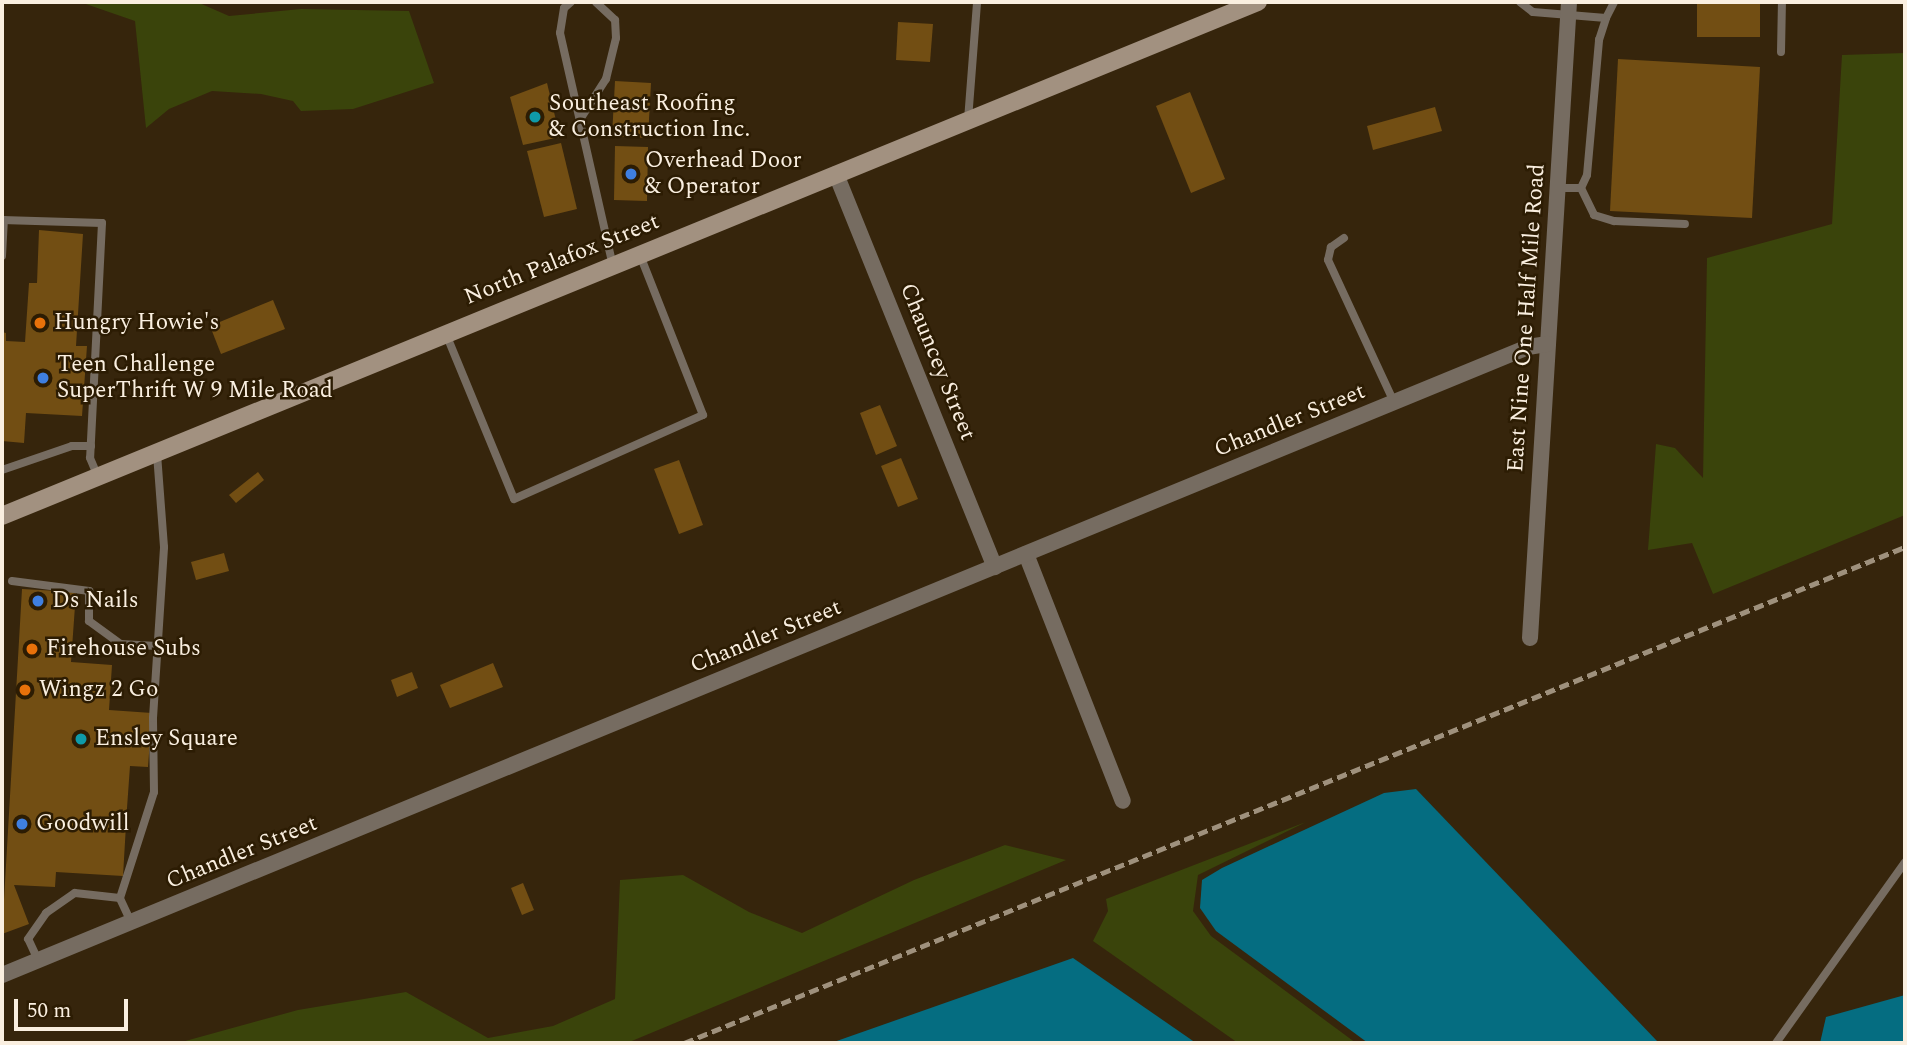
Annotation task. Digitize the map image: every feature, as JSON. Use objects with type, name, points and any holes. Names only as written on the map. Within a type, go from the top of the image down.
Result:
[{"type":"main road","name":"North Palafox Street","points":[[2,516],[1258,2]]},
{"type":"street","name":"East Nine One Half Mile Road","points":[[1530,638],[1569,9]]},
{"type":"street","name":"Chauncey Street","points":[[836,174],[995,567]]},
{"type":"street","name":"Chandler Street","points":[[2,975],[1528,347],[1548,344]]},
{"type":"street","points":[[1026,554],[1123,801]]},
{"type":"lane","points":[[571,2],[564,8],[560,33],[613,266]]},
{"type":"lane","points":[[579,121],[606,79],[617,38],[615,20],[596,2]]},
{"type":"lane","points":[[968,120],[977,2]]},
{"type":"lane","points":[[1520,2],[1533,12],[1569,9],[1606,18]]},
{"type":"lane","points":[[1581,188],[1587,175],[1599,40],[1614,2]]},
{"type":"lane","points":[[1781,52],[1782,2]]},
{"type":"lane","points":[[1558,188],[1581,188]]},
{"type":"lane","points":[[1581,188],[1594,215],[1614,221],[1685,223]]},
{"type":"lane","points":[[2,256],[3,220],[102,223],[91,446],[97,477]]},
{"type":"lane","points":[[1344,238],[1332,247],[1328,261],[1394,402]]},
{"type":"lane","points":[[446,334],[514,499],[703,415],[640,255]]},
{"type":"lane","points":[[2,470],[72,446],[91,446]]},
{"type":"lane","points":[[132,923],[120,898],[154,792],[157,646],[164,547],[156,454]]},
{"type":"lane","points":[[12,581],[89,591],[89,621],[121,644],[157,646]]},
{"type":"lane","points":[[1776,1043],[1905,862]]},
{"type":"lane","points":[[38,960],[28,939],[46,913],[75,893],[120,898]]},
{"type":"green space","points":[[80,2],[197,2],[229,16],[301,9],[409,11],[434,83],[353,109],[301,111],[293,101],[261,94],[212,91],[169,109],[146,128],[135,21]]},
{"type":"green space","points":[[1905,53],[1905,515],[1713,594],[1692,543],[1648,550],[1656,444],[1675,448],[1703,478],[1707,258],[1832,224],[1842,55]]},
{"type":"green space","points":[[1306,822],[1198,875],[1193,911],[1211,936],[1356,1043],[1238,1043],[1093,941],[1108,911],[1106,899]]},
{"type":"green space","points":[[1005,845],[1066,860],[627,1043],[178,1043],[298,1010],[406,992],[488,1038],[553,1026],[615,999],[620,880],[683,875],[749,912],[802,933],[914,880]]},
{"type":"water","points":[[1416,789],[1657,1043],[1368,1043],[1216,931],[1200,908],[1202,880],[1222,868],[1384,793]]},
{"type":"water","points":[[1073,958],[1196,1043],[831,1043]]},
{"type":"water","points":[[1905,995],[1905,1043],[1820,1043],[1826,1017]]},
{"type":"building","points":[[1697,2],[1760,2],[1760,37],[1697,37]]},
{"type":"building","points":[[898,22],[933,24],[930,62],[896,60]]},
{"type":"building","points":[[1618,59],[1760,67],[1752,218],[1610,211]]},
{"type":"building","points":[[615,81],[651,83],[648,138],[612,136]]},
{"type":"building","name":"Southeast Roofing & Construction Inc.","points":[[547,83],[560,137],[523,145],[510,97]]},
{"type":"building","points":[[1190,92],[1225,179],[1191,193],[1156,106]]},
{"type":"building","points":[[1435,107],[1442,131],[1373,150],[1367,126]]},
{"type":"building","points":[[561,143],[577,209],[544,217],[527,151]]},
{"type":"building","name":"Overhead Door & Operator","points":[[615,146],[648,147],[647,201],[614,200]]},
{"type":"building","points":[[39,230],[83,234],[76,346],[87,346],[82,416],[26,413],[24,443],[2,441],[2,332],[6,333],[6,341],[25,342],[29,283],[37,283]]},
{"type":"building","points":[[273,300],[285,329],[221,354],[210,326]]},
{"type":"building","points":[[880,405],[897,446],[876,455],[860,413]]},
{"type":"building","points":[[901,458],[918,499],[898,507],[881,466]]},
{"type":"building","points":[[679,460],[703,525],[679,534],[654,469]]},
{"type":"building","points":[[258,472],[264,480],[236,503],[229,495]]},
{"type":"building","points":[[224,553],[229,571],[196,580],[191,562]]},
{"type":"building","name":"Ensley Square","points":[[22,589],[76,592],[71,662],[112,665],[109,710],[152,713],[148,767],[130,766],[126,822],[121,825],[126,825],[123,876],[56,872],[55,887],[14,885],[29,924],[2,934]]},
{"type":"building","points":[[493,663],[503,687],[450,708],[440,685]]},
{"type":"building","points":[[412,672],[418,688],[397,697],[391,680]]},
{"type":"building","points":[[523,883],[534,910],[522,915],[511,888]]},
{"type":"railway","points":[[684,1043],[1905,547]]},
{"type":"place","name":"Southeast Roofing & Construction Inc.","points":[[535,117]]},
{"type":"place","name":"Overhead Door & Operator","points":[[631,174]]},
{"type":"place","name":"Hungry Howie's","points":[[40,323]]},
{"type":"place","name":"Teen Challenge SuperThrift W 9 Mile Road","points":[[43,378]]},
{"type":"place","name":"Ds Nails","points":[[38,601]]},
{"type":"place","name":"Firehouse Subs","points":[[32,649]]},
{"type":"place","name":"Wingz 2 Go","points":[[25,690]]},
{"type":"place","name":"Ensley Square","points":[[81,739]]},
{"type":"place","name":"Goodwill","points":[[22,824]]}]
